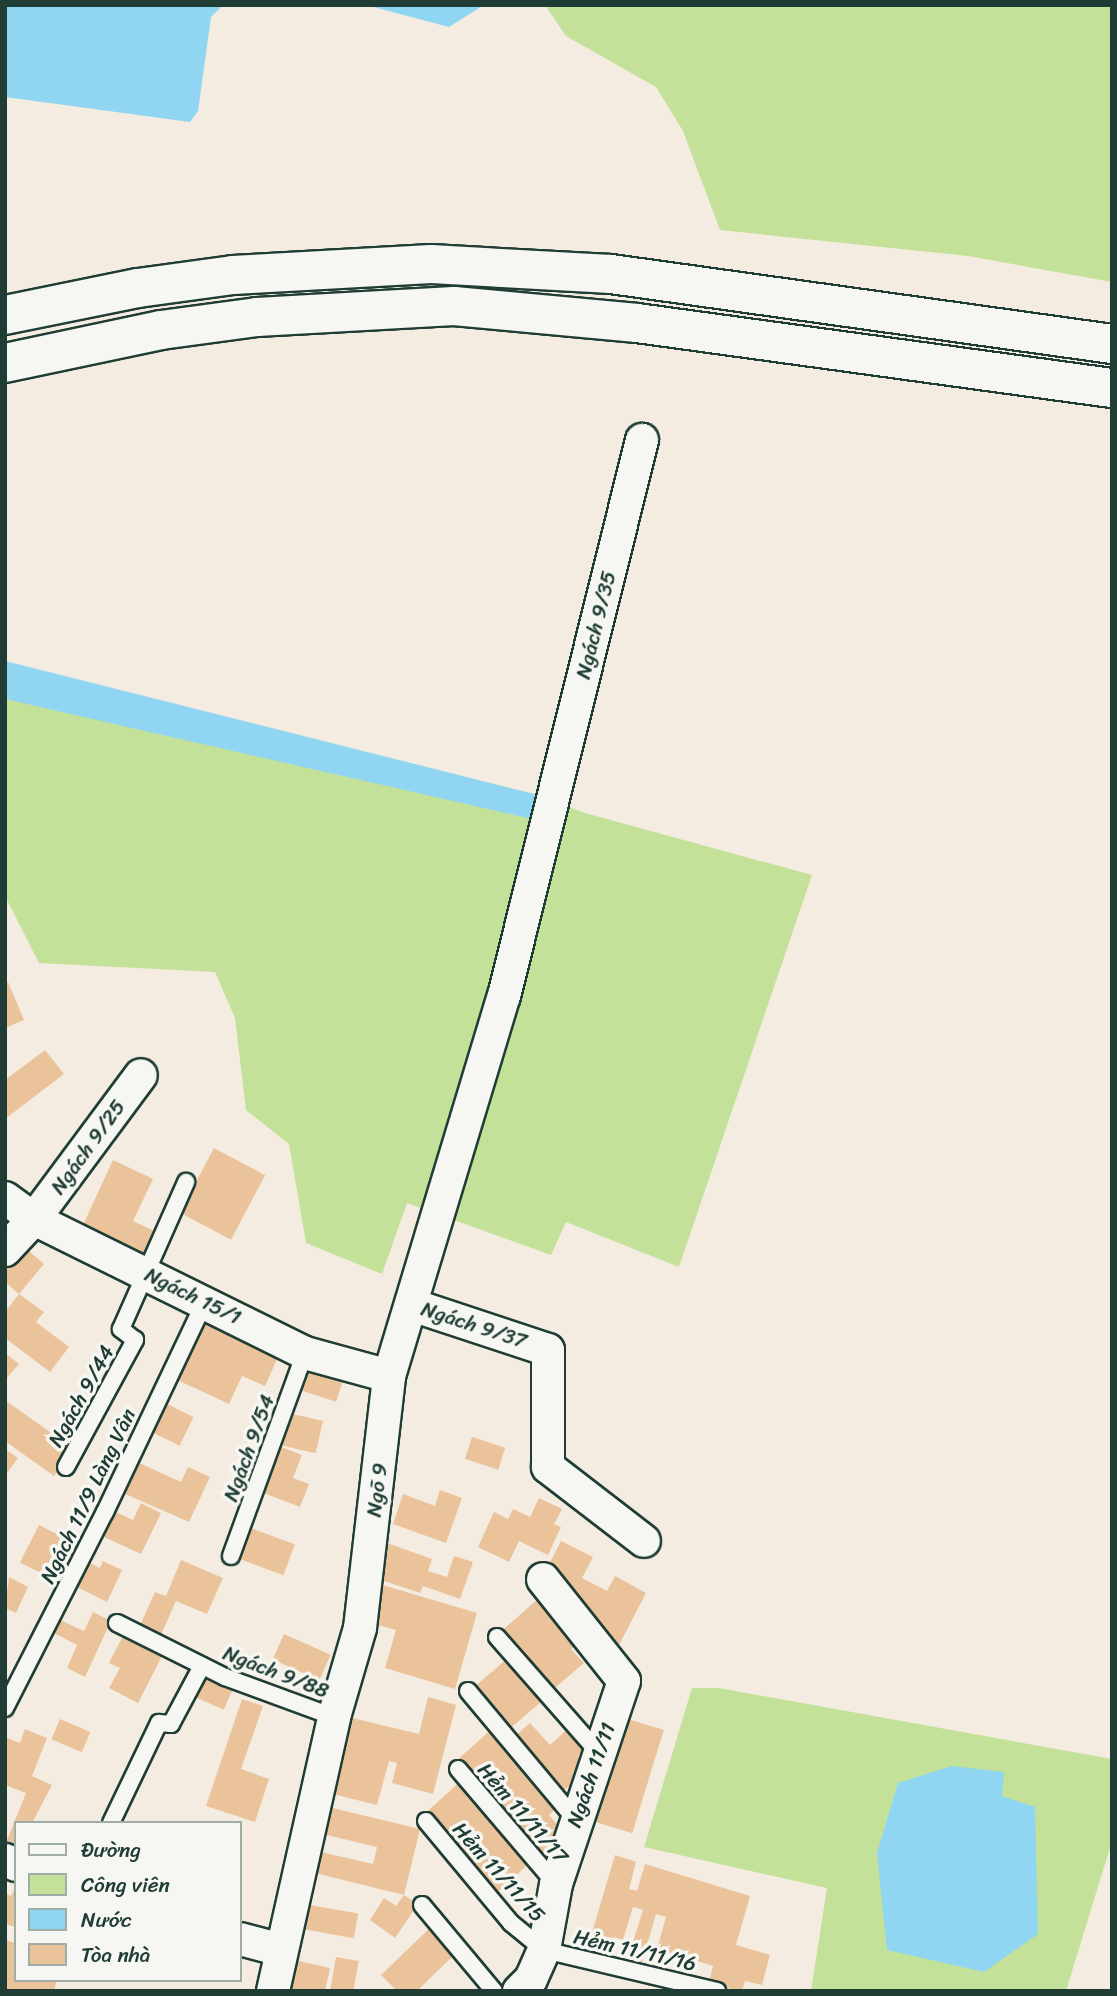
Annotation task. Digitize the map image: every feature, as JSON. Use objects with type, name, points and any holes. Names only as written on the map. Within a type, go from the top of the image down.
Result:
[{"type":"street","points":[[5,315],[57,303],[233,275],[431,264],[611,274],[1112,344]]},
{"type":"street","points":[[57,303],[66,348]]},
{"type":"street","points":[[5,363],[66,348],[257,317],[454,306],[637,323],[1112,388]]},
{"type":"street","name":"Ngách 9/35","points":[[504,996],[642,440]]},
{"type":"street","name":"Ngõ 9","points":[[273,1991],[334,1717],[360,1628],[389,1376],[504,996]]},
{"type":"street","name":"Ngách 9/25","points":[[5,1250],[34,1219],[141,1075]]},
{"type":"street","name":"Ngách 15/1","points":[[5,1198],[34,1219],[205,1301],[305,1353],[389,1376]]},
{"type":"street","name":"Ngách 9/37","points":[[412,1304],[548,1350],[548,1467],[644,1541]]},
{"type":"street","name":"Ngách 11/11","points":[[519,1991],[531,1979],[544,1950],[556,1884],[575,1819],[624,1681],[543,1579]]},
{"type":"street","points":[[242,1939],[282,1950]]},
{"type":"lane","points":[[145,1272],[187,1182]]},
{"type":"lane","name":"Ngách 9/44","points":[[66,1467],[135,1340],[121,1329],[145,1272]]},
{"type":"lane","name":"Ngách 11/9 Làng Vân","points":[[5,1708],[106,1512],[205,1301]]},
{"type":"lane","name":"Ngách 9/54","points":[[231,1556],[305,1353]]},
{"type":"lane","name":"Ngách 9/88","points":[[117,1623],[202,1666],[334,1717]]},
{"type":"lane","points":[[496,1637],[597,1751]]},
{"type":"lane","name":"Ngách 9/88","points":[[112,1821],[159,1724],[171,1724],[202,1666]]},
{"type":"lane","points":[[468,1691],[575,1819]]},
{"type":"lane","name":"Hẻm 11/11/17","points":[[458,1769],[556,1884]]},
{"type":"lane","name":"Hẻm 11/11/15","points":[[426,1821],[511,1923],[544,1950]]},
{"type":"lane","points":[[422,1905],[494,1991]]},
{"type":"lane","name":"Hẻm 11/11/16","points":[[544,1950],[717,1991]]},
{"type":"green space","points":[[545,5],[1112,5],[1112,282],[968,256],[720,230],[683,131],[656,87],[566,36]]},
{"type":"green space","points":[[5,662],[538,795],[585,813],[812,875],[679,1267],[566,1222],[551,1255],[407,1203],[382,1274],[306,1243],[289,1144],[246,1110],[235,1018],[215,972],[39,963],[5,896]]},
{"type":"green space","points":[[692,1688],[719,1688],[1112,1759],[1112,1841],[1066,1991],[811,1991],[827,1888],[644,1847]]},
{"type":"water","points":[[5,5],[223,5],[211,17],[198,111],[190,122],[5,97]]},
{"type":"water","points":[[366,5],[484,5],[449,27]]},
{"type":"water","points":[[5,661],[538,795],[532,819],[5,699]]},
{"type":"water","points":[[952,1766],[1004,1772],[1002,1796],[1035,1807],[1038,1934],[984,1972],[887,1950],[877,1853],[898,1783]]},
{"type":"building","points":[[8,982],[24,1020],[5,1028],[5,984]]},
{"type":"building","points":[[45,1050],[64,1074],[5,1119],[5,1080]]},
{"type":"building","points":[[214,1148],[265,1175],[231,1240],[180,1212]]},
{"type":"building","points":[[113,1160],[153,1179],[133,1221],[158,1233],[149,1255],[83,1225]]},
{"type":"building","points":[[16,1240],[44,1264],[19,1294],[5,1282],[5,1253]]},
{"type":"building","points":[[19,1294],[44,1312],[36,1322],[69,1347],[50,1372],[5,1338],[5,1312]]},
{"type":"building","points":[[207,1305],[285,1341],[265,1386],[242,1376],[229,1404],[173,1378]]},
{"type":"building","points":[[5,1353],[19,1364],[5,1380]]},
{"type":"building","points":[[307,1365],[344,1377],[336,1402],[299,1390]]},
{"type":"building","points":[[5,1400],[74,1449],[54,1476],[5,1441]]},
{"type":"building","points":[[163,1402],[194,1417],[180,1446],[149,1431]]},
{"type":"building","points":[[284,1412],[323,1421],[316,1453],[277,1444]]},
{"type":"building","points":[[472,1437],[505,1448],[498,1470],[465,1459]]},
{"type":"building","points":[[279,1446],[302,1455],[293,1478],[309,1484],[300,1507],[261,1492]]},
{"type":"building","points":[[5,1449],[18,1458],[5,1476]]},
{"type":"building","points":[[137,1462],[181,1482],[188,1467],[210,1477],[189,1522],[123,1493]]},
{"type":"building","points":[[440,1490],[462,1498],[446,1543],[393,1524],[403,1494],[435,1506]]},
{"type":"building","points":[[539,1498],[562,1509],[554,1524],[561,1527],[548,1555],[519,1541],[509,1562],[478,1547],[494,1512],[508,1519],[513,1509],[530,1517]]},
{"type":"building","points":[[141,1503],[161,1513],[141,1554],[102,1536],[114,1511],[133,1520]]},
{"type":"building","points":[[39,1525],[84,1548],[65,1586],[20,1562]]},
{"type":"building","points":[[245,1526],[295,1544],[284,1575],[234,1557]]},
{"type":"building","points":[[561,1541],[593,1557],[582,1578],[607,1591],[615,1576],[646,1593],[618,1647],[587,1631],[568,1606],[576,1590],[544,1574]]},
{"type":"building","points":[[387,1543],[432,1559],[428,1571],[447,1577],[454,1556],[473,1562],[460,1599],[423,1586],[420,1593],[375,1578]]},
{"type":"building","points":[[181,1560],[223,1578],[207,1614],[176,1601],[160,1637],[139,1628],[155,1592],[166,1596]]},
{"type":"building","points":[[85,1561],[100,1568],[103,1561],[122,1570],[107,1602],[73,1585]]},
{"type":"building","points":[[9,1577],[28,1587],[16,1613],[5,1608]]},
{"type":"building","points":[[376,1583],[477,1613],[455,1689],[385,1668],[396,1630],[364,1621]]},
{"type":"building","points":[[545,1593],[584,1637],[571,1649],[584,1663],[549,1693],[498,1634]]},
{"type":"building","points":[[93,1612],[111,1621],[85,1677],[67,1668],[77,1645],[52,1632],[58,1619],[84,1631]]},
{"type":"building","points":[[284,1634],[331,1655],[319,1680],[273,1660]]},
{"type":"building","points":[[123,1636],[162,1656],[138,1703],[109,1688],[120,1668],[109,1663]]},
{"type":"building","points":[[510,1656],[546,1698],[508,1731],[472,1689]]},
{"type":"building","points":[[202,1675],[233,1689],[224,1710],[193,1696]]},
{"type":"building","points":[[428,1697],[456,1705],[433,1794],[392,1783],[397,1763],[389,1761],[377,1805],[321,1791],[340,1715],[419,1734]]},
{"type":"building","points":[[242,1699],[263,1706],[241,1769],[269,1779],[255,1822],[206,1806]]},
{"type":"building","points":[[615,1715],[664,1730],[632,1833],[583,1818]]},
{"type":"building","points":[[60,1719],[90,1732],[82,1752],[51,1739]]},
{"type":"building","points":[[530,1723],[550,1745],[571,1726],[589,1746],[578,1756],[589,1769],[561,1793],[513,1738]]},
{"type":"building","points":[[494,1727],[563,1803],[549,1815],[568,1837],[544,1859],[456,1761]]},
{"type":"building","points":[[25,1729],[47,1738],[32,1776],[52,1785],[33,1821],[15,1821],[26,1793],[5,1785],[5,1737],[20,1743]]},
{"type":"building","points":[[462,1780],[534,1860],[495,1894],[423,1815]]},
{"type":"building","points":[[320,1805],[420,1829],[404,1895],[307,1871],[312,1850],[373,1864],[377,1847],[314,1832]]},
{"type":"building","points":[[14,1823],[14,1852],[5,1845]]},
{"type":"building","points":[[615,1855],[636,1862],[629,1889],[637,1891],[645,1864],[750,1896],[736,1945],[770,1955],[762,1985],[745,1981],[742,1991],[738,1991],[709,1982],[713,1966],[657,1949],[666,1917],[656,1914],[642,1962],[628,1958],[643,1910],[633,1907],[623,1940],[614,1937],[610,1952],[588,1946]]},
{"type":"building","points":[[14,1889],[14,1926],[5,1924],[5,1893],[11,1896]]},
{"type":"building","points":[[404,1895],[418,1904],[395,1938],[370,1920],[384,1898],[396,1906]]},
{"type":"building","points":[[304,1904],[358,1914],[354,1938],[300,1929]]},
{"type":"building","points":[[434,1924],[459,1950],[417,1991],[397,1991],[381,1975]]},
{"type":"building","points":[[5,1940],[14,1942],[14,1982],[56,1982],[54,1991],[5,1991]]},
{"type":"building","points":[[336,1957],[359,1961],[353,1991],[330,1991]]},
{"type":"building","points":[[290,1959],[330,1968],[325,1991],[283,1991]]}]
